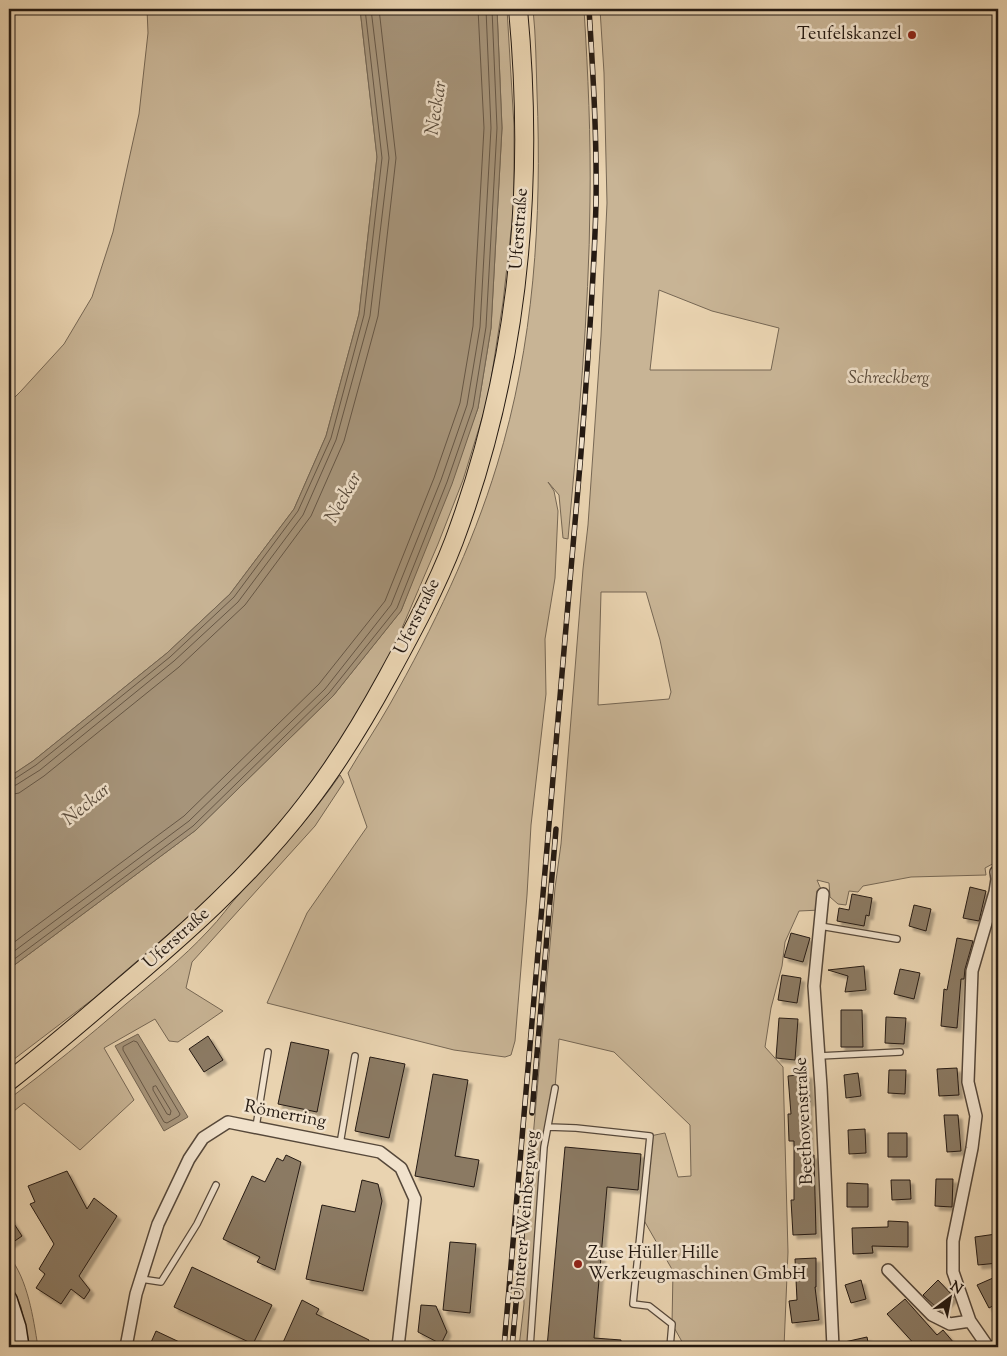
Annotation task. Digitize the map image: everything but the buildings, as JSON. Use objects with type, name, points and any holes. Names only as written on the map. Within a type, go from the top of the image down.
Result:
[{"type":"main road","name":"Uferstraße","points":[[9,1081],[182,937],[225,896],[269,849],[306,805],[337,762],[370,709],[417,625],[453,543],[474,482],[498,395],[512,318],[523,212],[526,126],[518,9]]},
{"type":"main road","points":[[9,1299],[18,1326],[21,1347]]},
{"type":"street","points":[[988,1347],[970,1322],[952,1272],[953,1241],[972,1148],[976,1116],[968,1082],[972,971],[995,892],[998,879],[996,872]]},
{"type":"street","name":"Beethovenstraße","points":[[823,894],[814,986],[833,1347]]},
{"type":"street","name":"Römerring","points":[[126,1347],[136,1294],[158,1224],[188,1160],[203,1138],[228,1122],[380,1152],[401,1168],[415,1199],[398,1347]]},
{"type":"street","points":[[888,1270],[932,1315],[950,1324],[970,1322]]},
{"type":"lane","points":[[820,926],[897,939]]},
{"type":"lane","points":[[256,1127],[268,1052]]},
{"type":"lane","points":[[819,1056],[900,1052]]},
{"type":"lane","points":[[340,1144],[355,1056]]},
{"type":"lane","name":"Unterer Weinbergweg","points":[[530,1347],[544,1147],[555,1088]]},
{"type":"lane","points":[[548,1127],[650,1136],[633,1304],[649,1306],[672,1324],[670,1347]]},
{"type":"lane","points":[[141,1279],[162,1282],[197,1224],[216,1185]]},
{"type":"green space","points":[[147,9],[360,9],[377,157],[359,314],[326,436],[294,509],[230,594],[167,653],[33,761],[9,777],[9,403],[64,344],[92,297],[113,232],[139,114],[148,33]]},
{"type":"green space","points":[[497,9],[507,9],[514,126],[514,205],[503,302],[488,399],[463,480],[396,642],[345,738],[294,806],[240,866],[195,911],[93,999],[9,1063],[9,969],[196,830],[333,696],[401,611],[478,408],[491,328],[502,128]]},
{"type":"green space","points":[[533,9],[584,9],[590,130],[588,287],[568,539],[563,538],[559,495],[548,482],[554,491],[558,511],[555,578],[545,639],[546,694],[531,825],[515,1041],[511,1055],[505,1057],[454,1050],[267,1003],[307,913],[367,827],[348,773],[406,675],[450,587],[487,496],[510,420],[527,328],[536,234],[538,140]]},
{"type":"green space","name":"Schreckberg","points":[[600,9],[998,9],[998,861],[985,868],[986,875],[911,877],[863,886],[858,892],[849,891],[846,905],[838,904],[830,897],[829,883],[817,880],[823,894],[821,910],[799,911],[785,942],[782,966],[771,1008],[765,1047],[783,1067],[788,1252],[784,1347],[685,1347],[672,1324],[673,1271],[642,1217],[650,1136],[665,1133],[678,1177],[691,1176],[690,1125],[614,1052],[559,1039],[555,1088],[544,1147],[530,1347],[519,1347],[524,1304],[523,1251],[555,888],[561,844],[588,525],[601,336],[607,203],[604,73]],"holes":[[[659,290],[712,311],[779,328],[771,370],[650,370]],[[601,592],[646,592],[660,640],[671,692],[669,699],[598,705]]]},
{"type":"green space","points":[[340,775],[344,782],[315,826],[192,962],[186,988],[223,1011],[178,1042],[169,1041],[155,1019],[104,1048],[134,1100],[80,1150],[24,1103],[9,1115],[9,1099],[83,1041],[168,969],[217,922],[242,891],[293,835]]},
{"type":"green space","points":[[9,1256],[25,1287],[32,1311],[38,1347],[30,1347],[21,1307],[9,1278]]},
{"type":"water","name":"Neckar","points":[[360,9],[497,9],[502,128],[491,328],[478,408],[452,484],[401,611],[333,696],[196,830],[9,969],[9,777],[33,761],[167,653],[230,594],[294,509],[326,436],[359,314],[377,157]]},
{"type":"water","points":[[138,1034],[188,1117],[164,1131],[115,1046]]},
{"type":"railway","points":[[504,1347],[581,453],[590,328],[596,179],[589,9]]},
{"type":"railway","points":[[532,1113],[556,829]]},
{"type":"railway","points":[[512,1347],[526,1180]]},
{"type":"place","name":"Teufelskanzel","points":[[912,35]]},
{"type":"place","name":"Zuse Hüller Hille Werkzeugmaschinen GmbH","points":[[578,1264]]}]
